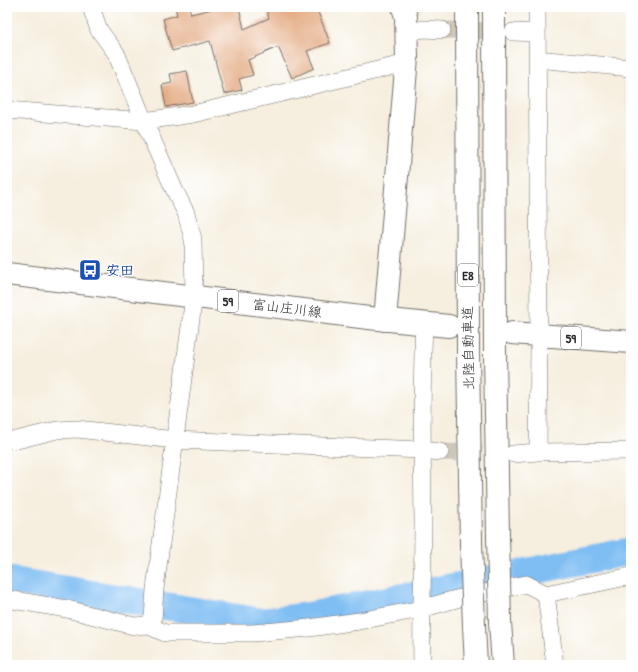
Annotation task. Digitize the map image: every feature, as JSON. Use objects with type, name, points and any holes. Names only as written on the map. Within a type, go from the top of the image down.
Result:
[{"type":"main road","points":[[385,320],[407,64],[407,33],[404,7]]},
{"type":"main road","name":"北陸自動車道","points":[[467,7],[468,353],[476,665]]},
{"type":"main road","name":"北陸自動車道","points":[[494,7],[495,354],[500,622],[503,665]]},
{"type":"main road","name":"富山庄川線","points":[[7,274],[385,320],[449,326]]},
{"type":"main road","name":"59","points":[[512,333],[631,344]]},
{"type":"street","points":[[91,7],[99,30],[116,53],[144,121],[186,213],[193,239],[194,296],[150,622]]},
{"type":"street","points":[[537,7],[539,335],[538,452]]},
{"type":"street","points":[[407,33],[423,29],[442,30]]},
{"type":"street","points":[[513,32],[537,33]]},
{"type":"street","points":[[537,59],[631,68]]},
{"type":"street","points":[[7,110],[144,121],[193,114],[407,64]]},
{"type":"street","points":[[422,665],[422,450],[424,324]]},
{"type":"street","points":[[7,440],[17,440],[57,430],[77,429],[175,440],[440,452]]},
{"type":"street","points":[[513,454],[538,452],[631,451]]},
{"type":"street","points":[[150,622],[165,633],[253,633],[309,628],[352,622],[526,584],[546,594],[631,576]]},
{"type":"street","points":[[546,594],[555,665]]},
{"type":"street","points":[[8,604],[67,609],[134,626],[150,622]]},
{"type":"building","points":[[175,7],[189,7],[191,14],[221,7],[239,7],[244,29],[269,18],[265,7],[316,7],[330,43],[307,51],[314,68],[292,78],[278,47],[248,60],[253,75],[239,79],[242,90],[224,94],[210,41],[172,51],[163,19],[177,15]]},
{"type":"building","points":[[187,71],[193,102],[166,107],[162,85],[172,83],[170,74]]},
{"type":"waterway","points":[[7,580],[262,622],[309,616],[631,551]]},
{"type":"tunnel","points":[[442,30],[505,31]]},
{"type":"tunnel","points":[[440,452],[508,454]]},
{"type":"place","name":"安田","points":[[90,270]]}]
